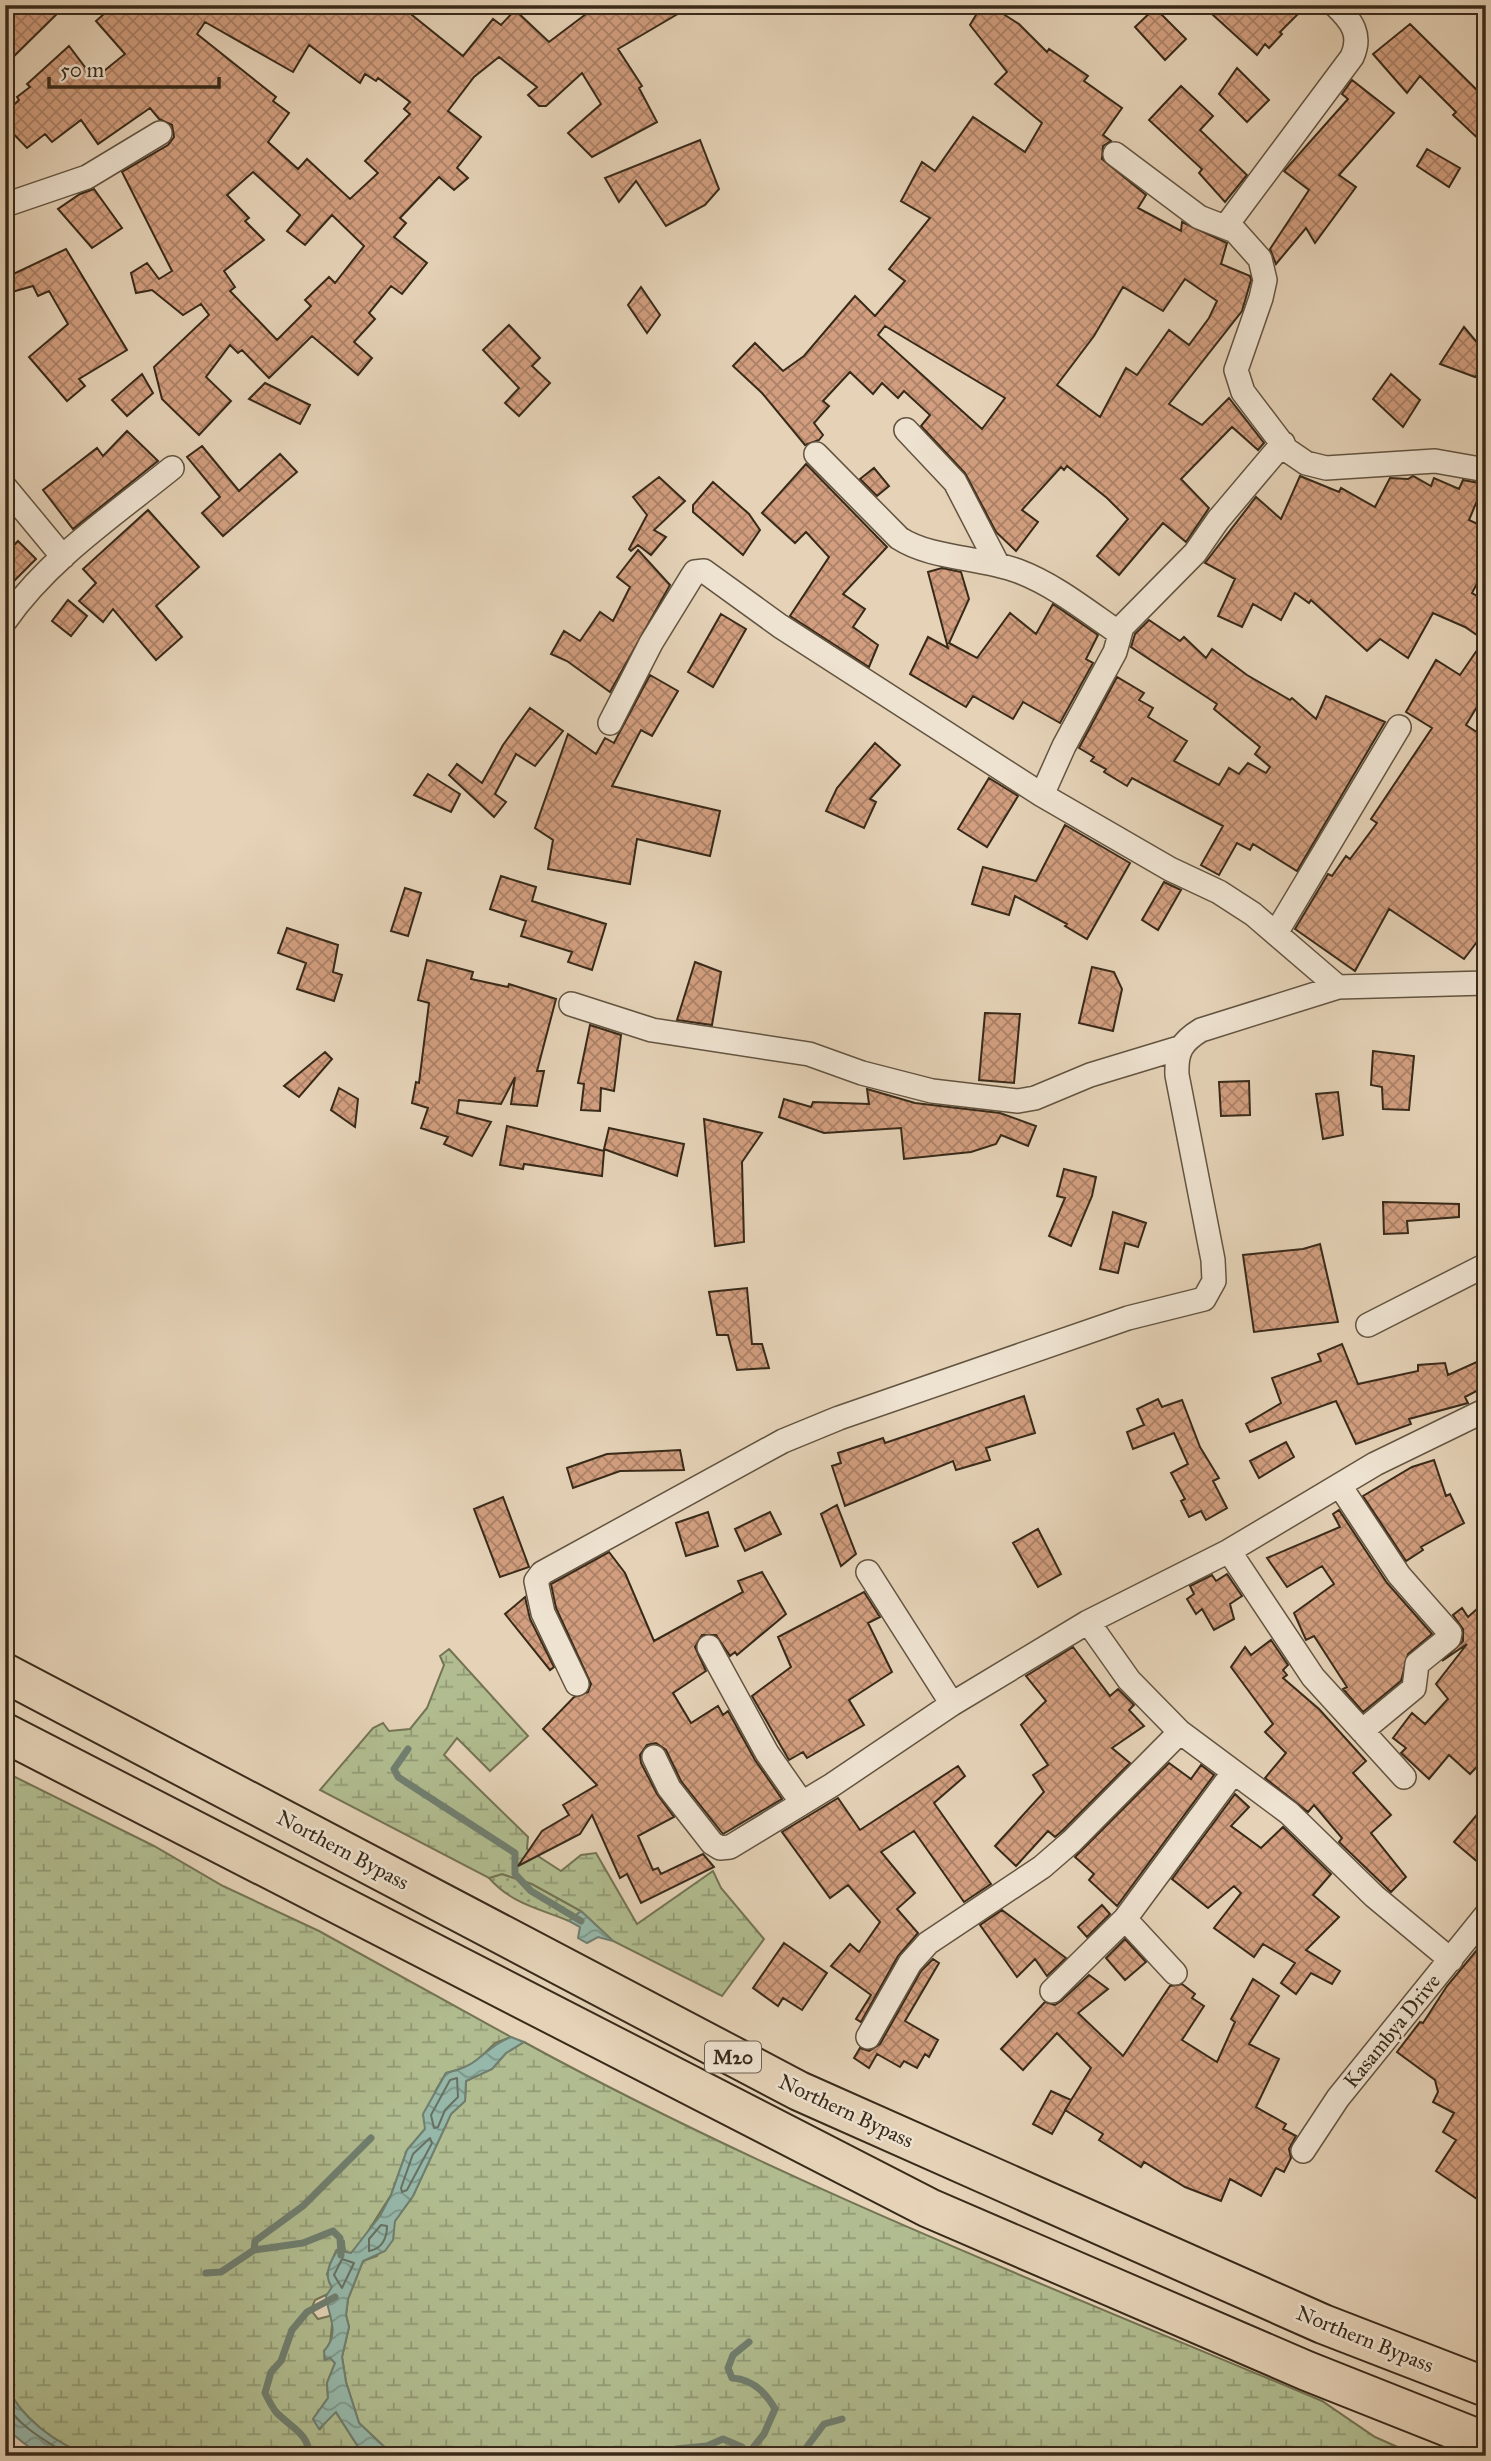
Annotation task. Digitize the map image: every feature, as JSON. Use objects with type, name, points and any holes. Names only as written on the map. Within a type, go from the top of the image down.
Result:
[{"type":"highway","name":"Northern Bypass","points":[[5,1673],[799,2091],[1323,2324],[1486,2387]]},
{"type":"highway","name":"M20","points":[[5,1733],[929,2208],[1307,2371],[1486,2442]]},
{"type":"street","points":[[1226,226],[1352,57],[1357,43],[1354,27],[1335,5]]},
{"type":"street","points":[[5,205],[87,177],[160,133]]},
{"type":"street","points":[[1115,154],[1199,217],[1226,226],[1256,252],[1264,269],[1261,298],[1240,355],[1238,380],[1243,392],[1295,457],[1326,468],[1436,461],[1486,470]]},
{"type":"street","points":[[906,430],[955,482],[998,565]]},
{"type":"street","points":[[1042,795],[1064,746],[1115,652],[1122,626],[1195,553],[1218,520],[1283,443]]},
{"type":"street","points":[[816,454],[899,538],[913,547],[998,565],[1046,584],[1119,633]]},
{"type":"street","points":[[5,621],[24,594],[63,557],[172,468]]},
{"type":"street","points":[[5,487],[63,557]]},
{"type":"street","points":[[610,723],[651,643],[691,578],[695,572],[704,571],[780,626],[1042,795],[1170,869],[1219,892],[1276,933],[1338,987]]},
{"type":"street","points":[[1276,933],[1399,727]]},
{"type":"street","points":[[571,1004],[652,1030],[810,1054],[862,1073],[932,1091],[1018,1101],[1179,1048],[1201,1030],[1338,987],[1486,983]]},
{"type":"street","points":[[577,1684],[542,1613],[536,1581],[542,1573],[783,1441],[828,1422],[1128,1318],[1196,1302],[1210,1292],[1214,1281],[1213,1260],[1180,1102],[1177,1075],[1179,1048]]},
{"type":"street","points":[[1368,1325],[1486,1265]]},
{"type":"street","points":[[653,1757],[669,1788],[712,1843],[720,1848],[740,1843],[952,1704],[1088,1622],[1229,1551],[1375,1464],[1486,1410]]},
{"type":"street","points":[[1340,1486],[1399,1575],[1450,1633],[1449,1637],[1417,1664],[1414,1688],[1362,1731]]},
{"type":"street","points":[[1229,1551],[1312,1677],[1404,1777]]},
{"type":"street","points":[[868,1572],[952,1704]]},
{"type":"street","points":[[1088,1622],[1129,1680],[1180,1732],[1233,1773],[1259,1788],[1289,1813],[1374,1896],[1451,1960]]},
{"type":"street","points":[[709,1647],[767,1753],[802,1804]]},
{"type":"street","points":[[868,2037],[911,1963],[928,1943],[1042,1867],[1180,1732]]},
{"type":"street","points":[[1052,1991],[1125,1919],[1233,1773]]},
{"type":"street","name":"Kasambya Drive","points":[[1303,2151],[1325,2114],[1486,1915]]},
{"type":"street","points":[[1125,1919],[1175,1973]]},
{"type":"green space","points":[[449,1649],[528,1736],[490,1771],[457,1738],[444,1755],[528,1837],[527,1849],[561,1871],[581,1855],[596,1853],[637,1924],[713,1871],[721,1888],[764,1939],[722,1996],[613,1941],[581,1911],[532,1884],[502,1874],[489,1878],[320,1790],[373,1728],[383,1723],[389,1731],[410,1729],[427,1708],[444,1665],[440,1656]]},
{"type":"green space","points":[[5,1772],[154,1846],[223,1886],[319,1931],[511,2037],[495,2043],[471,2066],[446,2073],[436,2090],[425,2129],[407,2150],[391,2195],[360,2244],[351,2253],[345,2252],[343,2242],[335,2253],[327,2274],[332,2287],[330,2293],[315,2300],[311,2310],[318,2319],[333,2315],[330,2345],[324,2351],[335,2363],[327,2383],[328,2398],[313,2419],[320,2429],[335,2411],[364,2456],[91,2456],[52,2437],[40,2428],[20,2408],[5,2384]]},
{"type":"green space","points":[[502,1874],[532,1884],[581,1911],[569,1921],[526,1904],[507,1894],[489,1878]]},
{"type":"green space","points":[[524,2042],[719,2141],[918,2232],[1322,2401],[1375,2437],[1418,2456],[394,2456],[359,2423],[346,2382],[342,2357],[349,2327],[346,2315],[348,2299],[363,2261],[377,2256],[395,2221],[413,2196],[451,2114],[465,2101],[466,2081],[492,2069],[506,2053]]},
{"type":"water","points":[[581,1911],[613,1941],[598,1937],[587,1943],[578,1938],[580,1927],[569,1921]]},
{"type":"water","points":[[511,2037],[524,2042],[506,2053],[492,2069],[466,2081],[465,2101],[451,2114],[413,2196],[395,2221],[393,2240],[385,2251],[363,2261],[348,2299],[346,2315],[349,2327],[342,2357],[346,2382],[359,2423],[394,2456],[364,2456],[336,2412],[319,2429],[313,2419],[328,2398],[327,2383],[335,2363],[330,2358],[325,2360],[324,2351],[333,2331],[326,2296],[332,2287],[328,2276],[330,2264],[344,2242],[345,2252],[351,2253],[380,2216],[391,2195],[407,2150],[425,2129],[423,2114],[446,2073],[468,2066],[501,2041]]},
{"type":"water","points":[[5,2384],[20,2408],[40,2428],[52,2437],[91,2456],[52,2456],[36,2451],[17,2438],[5,2427]]},
{"type":"building","points":[[5,5],[66,5],[5,65]]},
{"type":"building","points":[[114,5],[418,5],[412,15],[463,56],[493,19],[501,25],[515,10],[549,42],[598,5],[693,5],[618,49],[642,86],[639,88],[657,122],[592,157],[568,133],[601,104],[582,73],[546,106],[539,106],[528,95],[537,87],[499,57],[474,77],[448,111],[481,137],[457,168],[468,178],[454,190],[439,177],[400,218],[406,223],[394,237],[427,263],[402,294],[391,286],[369,313],[375,319],[354,342],[372,358],[358,375],[312,336],[269,378],[242,350],[238,353],[230,345],[206,377],[231,401],[199,435],[162,399],[154,367],[209,315],[201,304],[183,315],[152,290],[136,293],[131,273],[147,263],[159,279],[172,271],[122,172],[168,145],[174,137],[172,125],[159,119],[150,108],[98,144],[81,120],[52,142],[45,134],[27,148],[5,125],[5,113],[19,100],[17,97],[30,87],[27,84],[69,46],[94,79],[125,54],[96,21]],"holes":[[[205,22],[293,72],[309,45],[360,83],[365,74],[376,81],[378,78],[410,102],[404,109],[410,114],[365,161],[378,173],[350,199],[307,159],[298,169],[268,142],[289,113],[273,101],[276,97],[197,34]],[[253,172],[300,215],[287,231],[305,245],[332,215],[364,246],[335,283],[329,277],[305,300],[311,306],[277,340],[230,291],[235,287],[224,271],[264,240],[245,221],[249,218],[227,195]]]},
{"type":"building","points":[[982,5],[989,5],[1019,24],[1047,52],[1049,49],[1088,76],[1084,81],[1122,108],[1103,135],[1111,141],[1103,146],[1102,159],[1146,195],[1138,208],[1181,231],[1182,222],[1227,243],[1221,264],[1250,276],[1242,311],[1169,404],[1202,425],[1229,398],[1264,443],[1258,450],[1232,427],[1181,479],[1209,508],[1186,542],[1163,523],[1119,575],[1097,556],[1128,519],[1067,466],[1064,470],[1061,467],[1022,510],[1038,522],[1016,551],[996,532],[965,473],[921,426],[930,415],[904,391],[898,398],[882,383],[873,394],[850,372],[823,401],[829,406],[814,423],[823,435],[819,440],[805,445],[762,393],[733,366],[755,343],[783,371],[804,356],[855,296],[875,316],[905,281],[889,269],[930,218],[901,201],[922,162],[935,171],[973,117],[1025,152],[1042,123],[995,84],[1007,72],[970,25]],"holes":[[[1185,279],[1217,301],[1209,318],[1189,345],[1169,330],[1137,375],[1126,368],[1100,417],[1057,385],[1094,336],[1123,287],[1163,311]],[[885,326],[1005,398],[982,429],[878,335]]]},
{"type":"building","points":[[1202,5],[1307,5],[1280,32],[1282,34],[1269,48],[1265,44],[1257,55]]},
{"type":"building","points":[[1155,8],[1186,39],[1165,60],[1135,27]]},
{"type":"building","points":[[1410,24],[1486,99],[1486,146],[1453,115],[1456,112],[1420,76],[1407,93],[1373,54]]},
{"type":"building","points":[[1237,68],[1269,100],[1247,122],[1219,94]]},
{"type":"building","points":[[1352,80],[1394,113],[1339,175],[1356,187],[1315,243],[1306,228],[1276,264],[1270,249],[1309,190],[1284,171],[1348,99],[1342,94]]},
{"type":"building","points":[[1181,86],[1213,116],[1200,130],[1247,175],[1225,202],[1199,173],[1202,169],[1149,120]]},
{"type":"building","points":[[700,140],[719,189],[705,205],[666,226],[636,181],[619,202],[605,178]]},
{"type":"building","points":[[1427,149],[1460,168],[1449,187],[1417,166]]},
{"type":"building","points":[[94,189],[122,228],[92,248],[58,209],[80,194]]},
{"type":"building","points":[[66,249],[127,350],[79,379],[85,386],[67,401],[29,357],[68,324],[49,291],[38,296],[33,286],[5,294],[5,278]]},
{"type":"building","points":[[641,287],[660,315],[647,333],[628,305]]},
{"type":"building","points":[[509,325],[540,358],[532,366],[550,383],[519,416],[505,403],[519,388],[483,350]]},
{"type":"building","points":[[1464,327],[1486,353],[1486,365],[1475,377],[1440,364]]},
{"type":"building","points":[[142,374],[153,393],[127,416],[112,400]]},
{"type":"building","points":[[1391,374],[1420,400],[1403,427],[1373,399]]},
{"type":"building","points":[[265,383],[310,405],[300,424],[249,399]]},
{"type":"building","points":[[127,431],[158,461],[73,529],[43,490],[97,448],[103,456]]},
{"type":"building","points":[[202,446],[239,491],[280,454],[297,472],[223,536],[202,513],[220,497],[187,457]]},
{"type":"building","points":[[806,464],[887,547],[843,594],[865,609],[853,627],[878,645],[869,667],[790,616],[829,557],[806,532],[795,543],[762,513]]},
{"type":"building","points":[[874,468],[889,486],[877,496],[860,479]]},
{"type":"building","points":[[1300,476],[1339,492],[1341,488],[1375,507],[1390,478],[1408,479],[1413,476],[1431,486],[1434,478],[1459,489],[1463,480],[1484,484],[1469,520],[1486,528],[1486,566],[1472,593],[1486,601],[1486,692],[1466,725],[1486,738],[1486,930],[1464,959],[1389,909],[1355,971],[1295,929],[1328,874],[1332,876],[1346,856],[1350,859],[1377,823],[1371,819],[1432,728],[1406,712],[1436,660],[1460,675],[1484,640],[1465,627],[1433,613],[1408,658],[1380,639],[1367,651],[1311,600],[1309,603],[1295,593],[1281,620],[1253,604],[1242,627],[1218,616],[1235,579],[1205,563],[1256,497],[1281,519]]},
{"type":"building","points":[[659,477],[685,501],[654,530],[666,537],[651,555],[638,545],[631,551],[629,549],[647,515],[633,497]]},
{"type":"building","points":[[713,482],[749,514],[760,530],[743,555],[693,512],[693,505]]},
{"type":"building","points":[[148,510],[199,567],[156,606],[182,637],[156,660],[113,609],[103,622],[79,601],[96,583],[83,569]]},
{"type":"building","points":[[18,541],[36,559],[5,590],[5,554]]},
{"type":"building","points":[[638,550],[670,585],[610,692],[567,661],[551,654],[564,631],[580,641],[600,612],[613,621],[630,587],[617,577]]},
{"type":"building","points":[[942,568],[961,572],[969,599],[949,643],[977,658],[1010,613],[1036,634],[1053,604],[1098,635],[1086,659],[1093,663],[1060,723],[1023,702],[1013,719],[973,696],[966,707],[910,674],[928,637],[948,648],[928,572]]},
{"type":"building","points":[[68,600],[87,616],[71,636],[52,621]]},
{"type":"building","points":[[721,614],[746,629],[713,687],[688,672]]},
{"type":"building","points":[[1149,620],[1180,641],[1184,637],[1206,658],[1212,649],[1247,675],[1290,700],[1292,698],[1316,719],[1326,696],[1385,722],[1297,871],[1253,844],[1250,850],[1237,843],[1219,875],[1201,865],[1223,826],[1132,778],[1127,786],[1104,772],[1106,769],[1091,761],[1094,757],[1079,748],[1117,677],[1144,693],[1139,700],[1153,708],[1148,717],[1187,741],[1174,761],[1219,785],[1229,768],[1239,774],[1248,763],[1266,773],[1270,767],[1255,754],[1260,747],[1214,709],[1217,704],[1131,647],[1135,634]]},
{"type":"building","points":[[650,675],[678,691],[652,736],[641,730],[612,786],[720,811],[710,856],[637,839],[630,884],[548,869],[553,840],[535,828],[568,734],[596,754],[605,738],[614,743]]},
{"type":"building","points":[[530,708],[563,731],[535,766],[516,754],[495,794],[506,802],[494,817],[449,775],[457,764],[482,783],[503,745]]},
{"type":"building","points":[[875,743],[900,765],[870,799],[876,802],[864,828],[826,811],[837,788]]},
{"type":"building","points":[[428,774],[460,794],[451,812],[414,795]]},
{"type":"building","points":[[989,778],[1018,796],[987,847],[958,829]]},
{"type":"building","points":[[1065,825],[1130,863],[1087,939],[1065,926],[1067,924],[1015,896],[1009,915],[972,904],[983,867],[1036,881]]},
{"type":"building","points":[[501,876],[536,887],[532,901],[606,924],[592,970],[568,962],[572,952],[521,936],[526,921],[490,909]]},
{"type":"building","points":[[1164,882],[1181,890],[1158,930],[1142,920]]},
{"type":"building","points":[[405,888],[421,893],[408,936],[391,931]]},
{"type":"building","points":[[287,928],[338,945],[333,972],[342,975],[334,1001],[297,989],[306,963],[278,953]]},
{"type":"building","points":[[427,960],[473,972],[471,979],[508,987],[509,984],[556,999],[537,1071],[544,1071],[537,1106],[511,1104],[515,1077],[501,1104],[459,1100],[457,1113],[491,1122],[472,1156],[444,1144],[448,1137],[421,1128],[428,1108],[412,1103],[416,1082],[419,1083],[429,1003],[418,1000]]},
{"type":"building","points":[[695,962],[721,972],[712,1025],[677,1020]]},
{"type":"building","points":[[1092,967],[1114,972],[1122,989],[1113,1031],[1079,1023]]},
{"type":"building","points":[[985,1013],[1020,1014],[1014,1083],[979,1080]]},
{"type":"building","points":[[590,1025],[621,1035],[614,1091],[601,1088],[600,1111],[581,1110],[584,1084],[578,1083]]},
{"type":"building","points":[[1373,1051],[1414,1056],[1409,1110],[1383,1109],[1382,1087],[1371,1085]]},
{"type":"building","points":[[325,1052],[332,1059],[299,1097],[284,1086]]},
{"type":"building","points":[[1249,1081],[1250,1115],[1221,1116],[1219,1082]]},
{"type":"building","points":[[339,1088],[358,1099],[355,1127],[331,1110]]},
{"type":"building","points":[[867,1089],[915,1103],[1000,1113],[1036,1126],[1028,1146],[1001,1135],[996,1144],[971,1152],[904,1159],[901,1128],[824,1133],[779,1117],[784,1099],[811,1107],[813,1102],[869,1104]]},
{"type":"building","points":[[1338,1092],[1343,1135],[1323,1139],[1316,1094]]},
{"type":"building","points":[[704,1119],[762,1133],[742,1162],[744,1242],[715,1246]]},
{"type":"building","points":[[507,1126],[604,1151],[602,1176],[524,1164],[523,1169],[500,1165]]},
{"type":"building","points":[[609,1128],[684,1144],[677,1176],[604,1149]]},
{"type":"building","points":[[1064,1169],[1096,1177],[1092,1196],[1071,1246],[1049,1236],[1065,1198],[1057,1196]]},
{"type":"building","points":[[1383,1202],[1459,1204],[1459,1217],[1407,1221],[1408,1233],[1384,1234]]},
{"type":"building","points":[[1113,1212],[1146,1223],[1138,1247],[1125,1243],[1118,1273],[1100,1269]]},
{"type":"building","points":[[1320,1244],[1338,1322],[1254,1332],[1243,1255],[1303,1249]]},
{"type":"building","points":[[747,1288],[752,1344],[762,1344],[769,1368],[737,1370],[728,1335],[717,1335],[709,1292]]},
{"type":"building","points":[[1342,1344],[1358,1384],[1418,1371],[1418,1365],[1445,1363],[1448,1375],[1481,1360],[1486,1371],[1486,1386],[1465,1397],[1468,1403],[1409,1419],[1411,1424],[1356,1444],[1336,1401],[1250,1432],[1246,1424],[1281,1403],[1272,1378],[1321,1361],[1318,1354]]},
{"type":"building","points":[[1024,1396],[1035,1433],[986,1448],[990,1460],[956,1470],[953,1461],[845,1506],[832,1466],[841,1463],[838,1453],[883,1438],[885,1443]]},
{"type":"building","points":[[1158,1399],[1162,1407],[1182,1400],[1200,1447],[1219,1478],[1213,1481],[1227,1508],[1206,1520],[1201,1511],[1189,1517],[1181,1501],[1185,1499],[1171,1473],[1188,1464],[1174,1433],[1133,1449],[1127,1432],[1144,1425],[1137,1409]]},
{"type":"building","points":[[1286,1442],[1294,1457],[1259,1478],[1250,1461]]},
{"type":"building","points":[[680,1450],[684,1470],[620,1471],[573,1488],[567,1468],[607,1454]]},
{"type":"building","points":[[1434,1460],[1446,1496],[1450,1494],[1464,1523],[1421,1547],[1423,1550],[1406,1561],[1363,1496],[1412,1467]]},
{"type":"building","points":[[503,1497],[529,1567],[500,1577],[474,1509]]},
{"type":"building","points":[[837,1505],[856,1554],[841,1566],[821,1514]]},
{"type":"building","points":[[1339,1510],[1387,1583],[1432,1634],[1408,1654],[1401,1681],[1363,1712],[1343,1689],[1347,1687],[1314,1636],[1306,1640],[1294,1613],[1334,1584],[1322,1566],[1287,1587],[1267,1558],[1340,1527],[1333,1514]]},
{"type":"building","points":[[708,1512],[718,1546],[686,1556],[676,1523]]},
{"type":"building","points":[[770,1512],[781,1534],[745,1551],[735,1529]]},
{"type":"building","points":[[1038,1529],[1061,1574],[1038,1587],[1013,1543]]},
{"type":"building","points":[[609,1552],[625,1573],[654,1641],[743,1592],[738,1581],[762,1572],[786,1614],[737,1655],[735,1652],[730,1656],[716,1635],[702,1635],[695,1647],[706,1671],[673,1693],[691,1723],[718,1706],[723,1715],[728,1711],[755,1760],[782,1799],[723,1834],[681,1781],[666,1750],[656,1743],[647,1745],[640,1755],[641,1763],[657,1794],[674,1817],[638,1836],[653,1870],[658,1868],[661,1874],[703,1854],[714,1867],[641,1903],[627,1874],[620,1878],[592,1815],[580,1834],[518,1866],[542,1831],[569,1815],[563,1805],[597,1785],[543,1729],[574,1697],[588,1692],[591,1684],[556,1608],[551,1584]]},
{"type":"building","points":[[1227,1574],[1242,1596],[1230,1604],[1234,1619],[1214,1630],[1202,1609],[1196,1614],[1187,1599],[1194,1594],[1190,1586],[1212,1575],[1216,1581]]},
{"type":"building","points":[[864,1592],[880,1617],[868,1623],[892,1672],[849,1700],[864,1725],[807,1758],[803,1752],[789,1760],[752,1696],[791,1667],[778,1637]]},
{"type":"building","points":[[525,1597],[530,1619],[554,1667],[550,1670],[505,1614]]},
{"type":"building","points":[[1486,1601],[1486,1757],[1470,1774],[1449,1755],[1429,1779],[1401,1753],[1406,1748],[1393,1738],[1412,1713],[1425,1724],[1448,1699],[1436,1684],[1467,1644],[1442,1661],[1463,1641],[1463,1629],[1453,1615],[1462,1608],[1468,1617]]},
{"type":"building","points":[[1271,1640],[1288,1665],[1283,1670],[1287,1675],[1283,1678],[1319,1709],[1366,1761],[1353,1773],[1391,1815],[1371,1833],[1406,1877],[1391,1892],[1339,1842],[1342,1838],[1314,1805],[1308,1812],[1265,1778],[1286,1753],[1265,1732],[1273,1724],[1231,1667],[1245,1647],[1251,1655]]},
{"type":"building","points":[[1073,1647],[1110,1696],[1118,1689],[1134,1705],[1129,1710],[1144,1726],[1112,1748],[1130,1763],[1062,1831],[1055,1837],[1048,1831],[1016,1866],[995,1846],[1044,1792],[1033,1775],[1048,1765],[1021,1725],[1046,1701],[1026,1676]]},
{"type":"building","points":[[1169,1763],[1191,1779],[1201,1765],[1214,1775],[1117,1906],[1089,1880],[1094,1874],[1075,1857]]},
{"type":"building","points":[[958,1766],[965,1776],[934,1803],[991,1884],[964,1902],[914,1831],[881,1852],[915,1893],[897,1909],[918,1933],[898,1956],[861,2022],[856,2019],[871,1995],[831,1966],[850,1944],[859,1952],[880,1922],[848,1885],[830,1898],[782,1832],[838,1798],[860,1830]]},
{"type":"building","points":[[1235,1794],[1249,1807],[1231,1826],[1261,1848],[1283,1827],[1331,1874],[1313,1895],[1339,1917],[1306,1950],[1340,1971],[1332,1984],[1311,1973],[1296,1994],[1281,1983],[1295,1963],[1263,1944],[1254,1957],[1214,1928],[1241,1893],[1234,1886],[1208,1908],[1172,1879]]},
{"type":"building","points":[[1486,1804],[1486,1869],[1454,1842]]},
{"type":"building","points":[[1102,1905],[1110,1914],[1087,1937],[1078,1927]]},
{"type":"building","points":[[1002,1910],[1066,1958],[1047,1976],[1035,1959],[1017,1977],[980,1925]]},
{"type":"building","points":[[1125,1939],[1146,1962],[1125,1980],[1106,1958]]},
{"type":"building","points":[[1486,1939],[1486,2205],[1436,2171],[1456,2140],[1443,2132],[1454,2113],[1433,2102],[1438,2092],[1435,2080],[1397,2052],[1420,2022],[1423,2023],[1447,1986]]},
{"type":"building","points":[[784,1943],[827,1973],[802,2010],[783,1998],[778,2006],[753,1988]]},
{"type":"building","points":[[933,1959],[939,1963],[905,2021],[938,2040],[929,2057],[925,2054],[917,2068],[904,2061],[900,2067],[877,2054],[869,2068],[854,2058],[860,2048],[869,2051],[880,2044],[921,1971]]},
{"type":"building","points":[[1089,1975],[1108,1989],[1078,2013],[1123,2056],[1170,1986],[1182,1984],[1195,1994],[1192,1998],[1204,2006],[1182,2040],[1217,2062],[1235,2022],[1231,2019],[1253,1979],[1279,1996],[1249,2044],[1279,2059],[1256,2107],[1286,2124],[1283,2129],[1296,2136],[1289,2149],[1291,2158],[1284,2172],[1276,2168],[1261,2196],[1230,2179],[1221,2201],[1185,2187],[1144,2162],[1141,2167],[1099,2140],[1103,2134],[1065,2110],[1091,2068],[1057,2033],[1023,2070],[1001,2049],[1045,2002],[1055,2005]]},
{"type":"building","points":[[1051,2091],[1071,2100],[1052,2134],[1033,2124]]},
{"type":"waterway","points":[[408,1749],[394,1769],[398,1777],[515,1853],[515,1874],[531,1891],[581,1921]]},
{"type":"waterway","points":[[254,2250],[255,2241],[303,2206],[371,2138]]},
{"type":"waterway","points":[[206,2273],[221,2272],[254,2250],[303,2243],[333,2231],[340,2238],[341,2255]]},
{"type":"waterway","points":[[309,2456],[303,2436],[276,2412],[265,2393],[271,2372],[281,2361],[292,2330],[307,2312],[335,2297]]},
{"type":"waterway","points":[[748,2454],[764,2434],[775,2409],[757,2387],[732,2378],[728,2368],[733,2355],[749,2342]]},
{"type":"waterway","points":[[800,2456],[824,2424],[842,2419]]},
{"type":"waterway","points":[[676,2449],[707,2446],[723,2439],[742,2447],[749,2456]]}]
